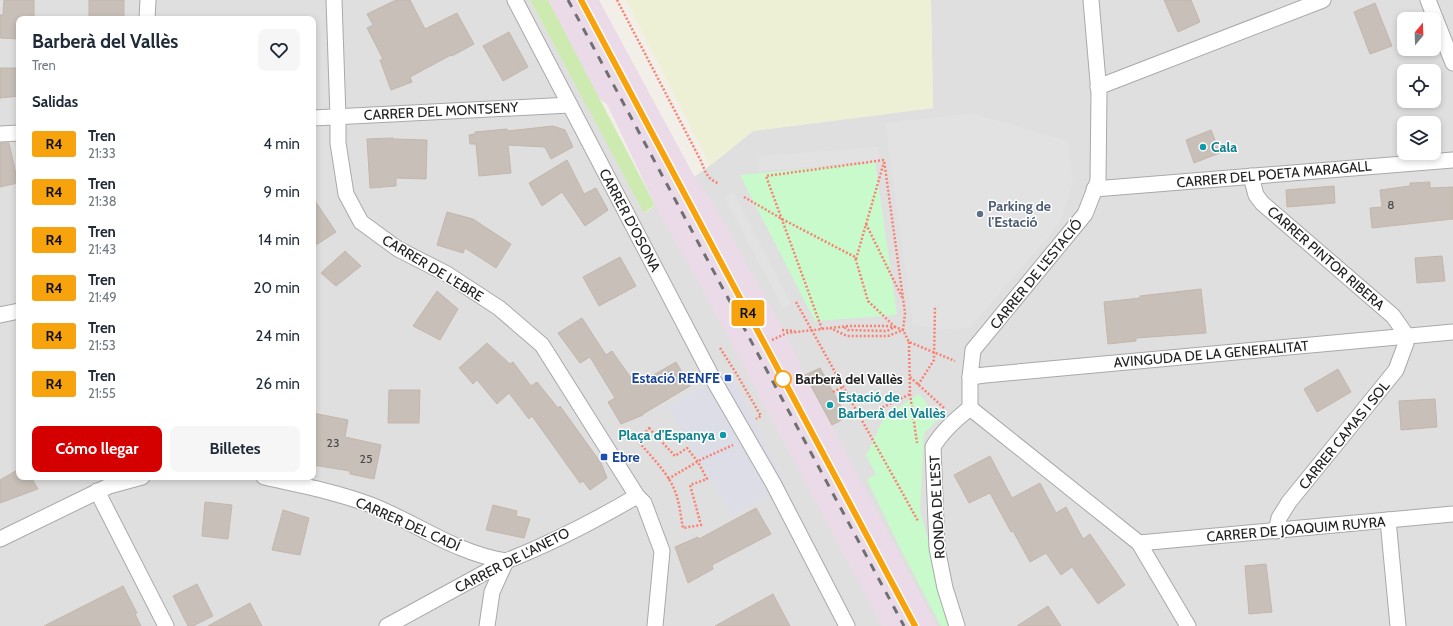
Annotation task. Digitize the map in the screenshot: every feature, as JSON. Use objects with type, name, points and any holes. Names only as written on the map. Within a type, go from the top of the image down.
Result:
[{"type":"street","points":[[147,16],[148,0]]},
{"type":"street","name":"CARRER DE L'EBRE","points":[[334,0],[338,143],[346,194],[361,222],[398,249],[447,274],[499,308],[542,345],[637,496],[644,503],[662,551],[655,626]]},
{"type":"street","name":"CARRER D'OSONA","points":[[515,0],[713,379],[741,442],[773,484],[848,626]]},
{"type":"street","name":"CARRER DE L'ESTACIÓ","points":[[970,377],[973,350],[1085,214],[1098,181],[1098,87],[1091,0]]},
{"type":"street","points":[[1098,87],[1323,0]]},
{"type":"street","points":[[1428,0],[1453,63]]},
{"type":"street","name":"CARRER DEL MONTSENY","points":[[316,118],[570,105]]},
{"type":"street","points":[[0,134],[16,133]]},
{"type":"street","name":"CARRER DEL POETA MARAGALL","points":[[1094,188],[1453,160]]},
{"type":"street","name":"CARRER PINTOR RIBERA","points":[[1251,176],[1256,195],[1262,203],[1393,316],[1407,336]]},
{"type":"street","points":[[0,315],[16,312]]},
{"type":"street","name":"AVINGUDA DE LA GENERALITAT","points":[[970,377],[985,374],[1453,332]]},
{"type":"street","name":"CARRER CAMAS I SOL","points":[[1276,530],[1279,518],[1289,502],[1396,370],[1406,343],[1407,336]]},
{"type":"street","points":[[970,377],[970,408],[1139,543],[1188,626]]},
{"type":"street","name":"RONDA DE L'EST","points":[[957,626],[945,588],[936,548],[933,446],[937,439],[970,408]]},
{"type":"street","points":[[0,539],[97,491],[131,480]]},
{"type":"street","name":"CARRER DEL CADÍ","points":[[278,480],[323,490],[371,505],[462,548],[487,558],[506,561]]},
{"type":"street","points":[[97,491],[166,626]]},
{"type":"street","name":"CARRER DE L'ANETO","points":[[387,626],[506,561],[524,554],[610,512],[637,496]]},
{"type":"street","name":"CARRER DE JOAQUIM RUYRA","points":[[1139,543],[1453,514]]},
{"type":"street","points":[[1388,520],[1398,626]]},
{"type":"street","points":[[487,626],[492,592],[506,561]]},
{"type":"path","points":[[617,0],[706,174],[718,183]]},
{"type":"path","points":[[822,329],[766,176],[884,160]]},
{"type":"path","points":[[856,260],[884,160]]},
{"type":"path","points":[[884,160],[903,299],[903,330],[909,342],[955,361]]},
{"type":"path","points":[[744,197],[782,219],[855,257],[868,301],[895,327]]},
{"type":"path","points":[[866,224],[903,299]]},
{"type":"path","points":[[796,302],[920,524]]},
{"type":"path","points":[[918,385],[934,360],[935,306]]},
{"type":"path","points":[[772,340],[787,334],[830,328],[895,327],[903,330]]},
{"type":"path","points":[[830,328],[847,336],[888,336],[903,330]]},
{"type":"path","points":[[782,330],[802,332]]},
{"type":"path","points":[[720,348],[761,416],[752,421]]},
{"type":"path","points":[[909,376],[949,412]]},
{"type":"path","points":[[833,392],[843,387]]},
{"type":"path","points":[[861,418],[910,394]]},
{"type":"path","points":[[649,428],[675,456],[687,448],[698,462],[707,479],[690,486],[701,525],[683,528],[677,496],[665,473],[638,441],[649,428]]},
{"type":"path","points":[[668,479],[698,462],[741,442]]},
{"type":"shaded area","points":[[0,0],[530,0],[645,213],[716,161],[753,131],[933,108],[931,0],[1453,0],[1453,626],[0,626]]},
{"type":"shaded area","points":[[548,0],[599,0],[693,174],[713,203],[793,348],[805,375],[937,626],[882,626],[710,303],[655,205],[607,104],[599,99]]},
{"type":"shaded area","name":"Parking de l'Estació","points":[[971,113],[1068,141],[1073,182],[1060,223],[969,328],[944,329],[913,325],[885,123]]},
{"type":"shaded area","points":[[878,147],[880,161],[759,171],[758,156]]},
{"type":"shaded area","points":[[733,191],[791,304],[783,308],[724,197]]},
{"type":"shaded area","name":"Plaça d'Espanya","points":[[730,373],[787,487],[731,515],[668,406]]},
{"type":"green space","points":[[530,0],[548,0],[655,205],[644,213]]},
{"type":"green space","points":[[626,0],[931,0],[933,108],[753,131],[710,165]]},
{"type":"green space","points":[[875,162],[897,315],[815,321],[740,175]]},
{"type":"green space","points":[[919,394],[939,419],[924,433],[920,511],[952,626],[941,626],[903,554],[867,480],[876,474],[866,456],[884,417]]},
{"type":"building","points":[[4,0],[34,0],[34,16],[16,16],[16,39],[0,38],[0,15],[3,15]]},
{"type":"building","points":[[89,0],[124,0],[124,16],[89,16]]},
{"type":"building","points":[[396,0],[410,0],[425,29],[457,13],[474,44],[410,77],[412,82],[391,90],[380,60],[383,59],[367,28],[373,25],[367,14]]},
{"type":"building","points":[[1164,0],[1191,0],[1200,22],[1178,32]]},
{"type":"building","points":[[1375,3],[1392,46],[1370,54],[1354,12]]},
{"type":"building","points":[[509,32],[528,67],[503,81],[483,46]]},
{"type":"building","points":[[0,68],[16,68],[16,96],[0,98]]},
{"type":"building","points":[[553,126],[565,130],[573,147],[551,159],[545,147],[508,145],[511,173],[479,176],[476,144],[470,144],[469,135],[475,134],[475,132],[507,129],[507,131]]},
{"type":"building","name":"Cala","points":[[1211,130],[1220,153],[1194,163],[1186,140]]},
{"type":"building","points":[[393,138],[427,140],[426,179],[396,178],[396,186],[370,188],[367,139]]},
{"type":"building","points":[[0,143],[9,143],[16,174],[16,183],[0,187]]},
{"type":"building","points":[[567,160],[584,194],[596,188],[608,210],[585,226],[562,192],[542,206],[529,183]]},
{"type":"building","points":[[1430,182],[1430,188],[1453,187],[1453,219],[1372,228],[1370,208],[1382,207],[1380,190],[1410,186],[1410,183]]},
{"type":"building","points":[[1334,186],[1335,203],[1287,207],[1286,190]]},
{"type":"building","points":[[316,202],[336,232],[316,245]]},
{"type":"building","points":[[447,212],[473,219],[511,244],[496,268],[465,248],[463,253],[437,245]]},
{"type":"building","points":[[345,251],[361,266],[336,286],[321,273]]},
{"type":"building","points":[[1442,256],[1445,281],[1417,283],[1415,258]]},
{"type":"building","points":[[620,257],[636,286],[599,306],[583,277]]},
{"type":"building","points":[[1201,289],[1206,333],[1136,338],[1136,341],[1108,344],[1104,302]]},
{"type":"building","points":[[437,291],[458,309],[440,340],[413,326]]},
{"type":"building","points":[[582,318],[606,355],[612,351],[636,385],[676,362],[690,386],[643,415],[621,424],[608,402],[615,398],[590,357],[580,363],[558,333]]},
{"type":"building","points":[[487,343],[510,364],[513,362],[531,386],[537,382],[558,408],[560,406],[601,463],[607,478],[590,490],[583,481],[580,483],[532,416],[529,419],[509,393],[497,404],[477,380],[473,384],[459,368]]},
{"type":"building","name":"Estació de Barberà del Vallès","points":[[820,368],[847,417],[832,425],[805,375]]},
{"type":"building","points":[[1338,369],[1351,392],[1317,412],[1304,389]]},
{"type":"building","points":[[389,390],[420,390],[419,423],[388,423]]},
{"type":"building","points":[[1435,399],[1437,427],[1401,430],[1399,401]]},
{"type":"building","points":[[316,414],[348,420],[345,437],[381,445],[374,479],[350,474],[350,471],[316,465]]},
{"type":"building","points":[[990,456],[1012,498],[1040,483],[1056,513],[1066,507],[1083,539],[1090,534],[1125,585],[1098,604],[1072,567],[1061,575],[1046,553],[1030,562],[1013,531],[1011,532],[990,493],[969,503],[954,475]]},
{"type":"building","points":[[16,471],[16,480],[33,480],[38,489],[0,503],[0,480]]},
{"type":"building","points":[[205,502],[232,505],[228,539],[202,536]]},
{"type":"building","points":[[493,505],[517,511],[516,516],[530,519],[524,538],[486,530]]},
{"type":"building","points":[[756,508],[771,534],[712,565],[713,569],[688,583],[675,547],[698,537],[699,539]]},
{"type":"building","points":[[283,510],[309,518],[300,555],[272,550]]},
{"type":"building","points":[[1266,564],[1272,612],[1249,614],[1245,566]]},
{"type":"building","points":[[197,584],[213,616],[193,626],[188,626],[173,596]]},
{"type":"building","points":[[123,586],[137,613],[135,614],[141,626],[44,626]]},
{"type":"building","points":[[773,594],[790,626],[715,626]]},
{"type":"building","points":[[250,603],[262,626],[208,626]]},
{"type":"building","points":[[1048,606],[1061,626],[1017,626]]},
{"type":"railway","points":[[568,0],[904,626]]},
{"type":"railway","points":[[581,0],[915,626]]},
{"type":"train","name":"R4","points":[[581,0],[915,626]]},
{"type":"place","name":"Cala","points":[[1203,147]]},
{"type":"place","name":"Parking de l'Estació","points":[[980,214]]},
{"type":"place","name":"Estació RENFE","points":[[728,378]]},
{"type":"place","name":"Barberà del Vallès","points":[[783,379]]},
{"type":"place","name":"Estació de Barberà del Vallès","points":[[830,405]]},
{"type":"place","name":"Plaça d'Espanya","points":[[723,435]]},
{"type":"place","name":"Ebre","points":[[604,457]]}]
